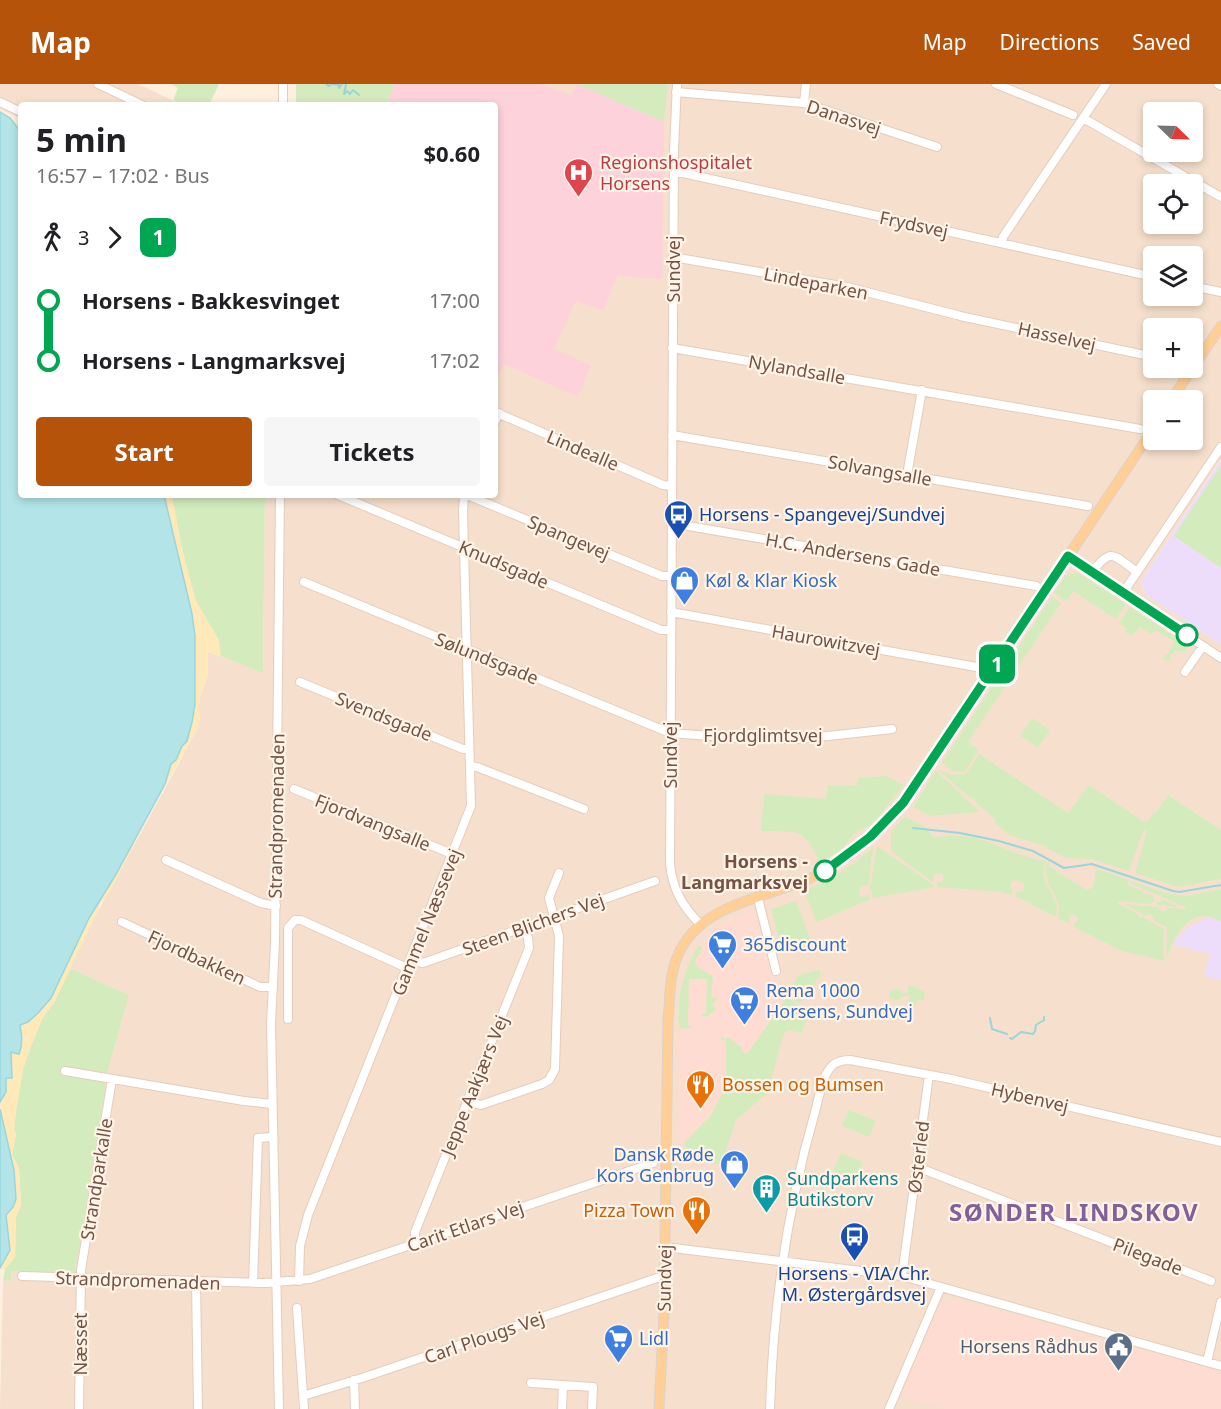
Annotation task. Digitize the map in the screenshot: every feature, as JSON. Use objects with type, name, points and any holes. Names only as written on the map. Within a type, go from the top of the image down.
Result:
[{"type":"main road","points":[[1203,352],[1221,326]]},
{"type":"main road","points":[[700,924],[723,909],[795,885],[821,873],[846,856],[886,822],[918,781],[1143,444]]},
{"type":"main road","name":"Sundvej","points":[[659,1409],[665,1247],[668,1020],[674,964],[684,944],[700,924]]},
{"type":"street","points":[[98,84],[136,102]]},
{"type":"street","points":[[283,84],[283,102]]},
{"type":"street","points":[[804,103],[806,84]]},
{"type":"street","points":[[996,84],[1073,115]]},
{"type":"street","points":[[1002,243],[1106,84]]},
{"type":"street","name":"Danasvej","points":[[677,88],[804,103],[937,147]]},
{"type":"street","name":"Sundvej","points":[[677,88],[672,348],[670,872],[679,898],[700,924]]},
{"type":"street","points":[[0,102],[18,111]]},
{"type":"street","points":[[1083,118],[1221,196]]},
{"type":"street","name":"Frydsvej","points":[[674,171],[1143,275]]},
{"type":"street","name":"Lindeparken","points":[[673,257],[830,284],[958,315]]},
{"type":"street","points":[[1203,288],[1221,292]]},
{"type":"street","name":"Hasselvej","points":[[958,315],[1143,355]]},
{"type":"street","name":"Nylandsalle","points":[[672,348],[1140,429]]},
{"type":"street","points":[[907,475],[922,390]]},
{"type":"street","name":"Lindealle","points":[[498,413],[663,485],[671,486]]},
{"type":"street","name":"Solvangsalle","points":[[672,435],[1088,506]]},
{"type":"street","points":[[1124,593],[1221,447]]},
{"type":"street","name":"Strandpromenaden","points":[[279,1409],[271,1024],[276,906],[280,498]]},
{"type":"street","name":"Knudsgade","points":[[345,498],[661,630],[671,630]]},
{"type":"street","name":"Gammel Næssevej","points":[[299,1281],[300,1246],[304,1226],[471,806],[462,501],[464,498]]},
{"type":"street","name":"Spangevej","points":[[473,498],[662,576],[671,576]]},
{"type":"street","name":"H.C. Andersens Gade","points":[[671,523],[1036,586]]},
{"type":"street","points":[[1068,556],[1221,658]]},
{"type":"street","points":[[1092,572],[1105,556],[1112,556],[1137,572]]},
{"type":"street","name":"Sølundsgade","points":[[304,582],[670,733]]},
{"type":"street","name":"Haurowitzvej","points":[[671,612],[982,668]]},
{"type":"street","points":[[1185,672],[1203,646]]},
{"type":"street","name":"Svendsgade","points":[[300,682],[469,749]]},
{"type":"street","name":"Fjordglimtsvej","points":[[670,733],[738,738],[800,739],[892,729]]},
{"type":"street","points":[[470,766],[584,809]]},
{"type":"street","name":"Fjordvangsalle","points":[[294,789],[452,854]]},
{"type":"street","points":[[166,860],[261,903],[276,906]]},
{"type":"street","points":[[467,1101],[485,1104],[542,1084],[553,1074],[556,1064],[559,940],[549,898],[559,873]]},
{"type":"street","name":"Steen Blichers Vej","points":[[409,964],[423,963],[655,881]]},
{"type":"street","points":[[758,898],[776,971]]},
{"type":"street","points":[[288,1019],[288,928],[295,920],[301,920],[409,964]]},
{"type":"street","name":"Fjordbakken","points":[[122,922],[260,987],[273,987]]},
{"type":"street","name":"Jeppe Aakjærs Vej","points":[[415,1243],[415,1232],[529,948],[524,928]]},
{"type":"street","name":"Hybenvej","points":[[782,1260],[797,1178],[808,1136],[828,1070],[838,1062],[850,1059],[929,1075],[1221,1142]]},
{"type":"street","points":[[65,1071],[272,1104]]},
{"type":"street","name":"Østerled","points":[[902,1276],[929,1075]]},
{"type":"street","name":"Strandparkalle","points":[[80,1278],[112,1079]]},
{"type":"street","points":[[254,1283],[258,1138],[272,1137]]},
{"type":"street","name":"Carit Etlars Vej","points":[[276,1283],[310,1279],[653,1163]]},
{"type":"street","name":"Pilegade","points":[[917,1167],[1211,1281]]},
{"type":"street","points":[[665,1247],[902,1276],[1221,1366]]},
{"type":"street","points":[[770,1409],[774,1334],[782,1260]]},
{"type":"street","name":"Strandpromenaden","points":[[22,1276],[276,1283]]},
{"type":"street","name":"Næsset","points":[[79,1409],[80,1278]]},
{"type":"street","name":"Carl Plougs Vej","points":[[303,1396],[657,1278],[664,1278]]},
{"type":"street","points":[[196,1281],[198,1409]]},
{"type":"street","points":[[888,1409],[941,1287]]},
{"type":"street","points":[[1207,1362],[1221,1302]]},
{"type":"street","points":[[297,1308],[304,1409]]},
{"type":"street","points":[[354,1380],[355,1409]]},
{"type":"street","points":[[531,1383],[593,1387],[592,1409]]},
{"type":"street","points":[[561,1409],[563,1385]]},
{"type":"shaded area","points":[[0,84],[138,84],[176,102],[18,102],[18,118],[0,109]]},
{"type":"shaded area","points":[[297,84],[1221,84],[1221,459],[1141,581],[1145,594],[1221,645],[1221,1409],[0,1409],[3,1281],[11,1280],[12,1271],[108,1071],[129,995],[70,968],[90,926],[198,728],[200,697],[208,675],[208,652],[263,672],[265,498],[498,498],[498,102],[467,102]]},
{"type":"shaded area","name":"Regionshospitalet Horsens","points":[[298,84],[541,84],[571,95],[577,84],[664,122],[662,279],[618,275],[603,311],[576,301],[554,349],[591,365],[578,397],[504,364],[498,377],[498,102],[298,102]]},
{"type":"shaded area","points":[[1221,460],[1221,645],[1145,594],[1141,581]]},
{"type":"shaded area","points":[[751,910],[756,913],[776,985],[787,997],[728,1082],[711,1115],[686,1142],[678,1142],[681,1003],[698,949],[726,921]]},
{"type":"shaded area","points":[[1209,917],[1221,921],[1221,980],[1204,976],[1210,954],[1174,945],[1175,940],[1189,926]]},
{"type":"shaded area","points":[[956,1299],[1221,1372],[1221,1409],[946,1409],[901,1396],[939,1307]]},
{"type":"green space","points":[[171,84],[219,84],[210,102],[177,102],[173,100],[178,88]]},
{"type":"green space","points":[[296,84],[394,84],[388,102],[296,102]]},
{"type":"green space","points":[[577,84],[668,84],[664,122]]},
{"type":"green space","points":[[1221,465],[1221,568],[1174,536]]},
{"type":"green space","points":[[165,498],[265,498],[263,673],[195,646],[195,636]]},
{"type":"green space","points":[[1078,573],[1126,604],[1116,619],[1073,591],[1066,601],[1054,593],[1066,575]]},
{"type":"green space","points":[[1052,597],[1061,603],[968,742],[979,750],[965,771],[953,772],[942,762]]},
{"type":"green space","points":[[1130,607],[1187,645],[1186,651],[1175,651],[1170,655],[1170,661],[1162,659],[1174,642],[1172,640],[1156,630],[1151,634],[1140,627],[1132,636],[1125,632],[1127,629],[1120,624],[1117,626]]},
{"type":"green space","points":[[1032,718],[1050,730],[1038,748],[1020,736]]},
{"type":"green space","points":[[979,754],[1068,813],[1089,785],[1146,823],[1168,795],[1221,830],[1221,879],[1178,887],[1135,873],[1147,831],[1144,829],[1129,871],[1092,859],[1066,858],[1041,845],[1009,835],[996,824],[995,819],[937,769],[952,775],[966,774]]},
{"type":"green space","points":[[936,771],[979,812],[930,816],[913,807]]},
{"type":"green space","points":[[886,776],[904,785],[874,822],[855,832],[842,849],[820,863],[804,837],[792,832],[761,831],[764,794],[826,799],[828,785],[857,786],[858,778]]},
{"type":"green space","points":[[904,817],[925,827],[933,837],[975,838],[1027,857],[1046,861],[1044,877],[1056,903],[1056,917],[1015,896],[1016,892],[1023,891],[1024,884],[1017,880],[1012,882],[1010,887],[1013,890],[1012,895],[1001,892],[938,887],[937,882],[943,882],[943,874],[936,873],[933,878],[934,883],[891,851],[891,831]]},
{"type":"green space","points":[[877,846],[935,887],[873,898],[870,888]]},
{"type":"green space","points":[[873,848],[868,886],[862,886],[859,889],[860,895],[864,897],[869,894],[871,899],[817,922],[804,891],[840,872]]},
{"type":"green space","points":[[1048,861],[1050,867],[1085,889],[1090,889],[1094,885],[1096,869],[1098,869],[1129,880],[1128,885],[1142,891],[1144,895],[1154,896],[1156,902],[1161,902],[1161,899],[1179,907],[1157,905],[1154,901],[1151,904],[1119,901],[1117,903],[1138,914],[1139,918],[1143,917],[1164,929],[1165,961],[1122,951],[1072,926],[1078,920],[1075,915],[1069,916],[1070,924],[1058,918],[1058,903],[1046,876]]},
{"type":"green space","points":[[1131,881],[1169,894],[1187,896],[1221,889],[1221,921],[1206,916],[1186,924],[1176,936],[1168,957],[1166,927],[1153,920],[1154,916],[1148,914],[1146,916],[1124,904],[1159,907],[1159,910],[1165,911],[1167,908],[1185,909],[1185,907],[1130,883]]},
{"type":"green space","points":[[796,901],[812,944],[782,951],[771,909]]},
{"type":"green space","points":[[698,946],[703,948],[695,961],[696,966],[713,976],[711,998],[717,998],[713,1005],[716,1010],[706,1017],[702,1016],[701,1014],[706,1014],[707,979],[689,979],[688,1025],[693,1028],[680,1029],[678,1009],[682,986]]},
{"type":"green space","points":[[70,968],[129,995],[108,1071],[75,1272],[12,1271],[11,1280],[3,1281],[5,1269],[15,1257],[16,1217],[21,1205],[19,1168],[12,1155],[23,1069],[42,1019],[55,1001]]},
{"type":"green space","points":[[819,970],[821,975],[799,1004],[788,992],[799,975]]},
{"type":"green space","points":[[912,985],[925,992],[924,1001],[917,1000],[915,1008],[908,1008],[909,996],[903,996],[897,1001],[890,998],[891,990],[898,988],[903,993],[908,993],[908,987]]},
{"type":"green space","points":[[787,997],[808,1012],[802,1033],[788,1030],[783,1035],[767,1096],[764,1096],[736,1120],[721,1165],[691,1158],[684,1143],[711,1115],[728,1083],[726,1083],[726,1041],[721,1040],[721,1036],[726,1039],[727,1037],[742,1047],[741,1050],[747,1054]]},
{"type":"green space","points":[[849,1110],[876,1121],[869,1137],[842,1126]]},
{"type":"green space","points":[[841,1153],[863,1162],[855,1180],[833,1171]]},
{"type":"sand","points":[[165,498],[173,498],[182,548],[196,601],[219,640],[221,656],[208,652],[208,675],[200,697],[198,728],[139,832],[131,853],[126,858],[106,898],[99,904],[99,909],[55,1001],[42,1019],[29,1051],[23,1069],[16,1111],[14,1129],[16,1134],[12,1155],[19,1168],[21,1205],[16,1217],[15,1257],[5,1269],[0,1269],[9,1243],[6,1215],[9,1212],[14,1170],[8,1152],[0,1102],[3,1100],[6,1078],[12,1078],[11,1051],[23,1040],[20,1025],[28,1022],[51,998],[89,918],[115,876],[165,784],[171,764],[176,760],[182,745],[187,741],[195,704],[195,636]]},
{"type":"water","points":[[0,112],[10,118],[18,128],[18,498],[165,498],[192,614],[195,636],[195,704],[187,741],[182,746],[176,760],[171,764],[165,784],[115,876],[89,918],[51,998],[28,1022],[20,1025],[22,1040],[19,1054],[11,1052],[12,1078],[6,1078],[6,1092],[0,1102]]},
{"type":"water","points":[[0,1109],[14,1170],[16,1199],[6,1215],[10,1250],[0,1268]]},
{"type":"waterway","points":[[326,84],[329,86],[331,84]]},
{"type":"waterway","points":[[332,84],[339,85],[339,88],[342,84]]},
{"type":"waterway","points":[[346,84],[344,94],[347,91],[350,94],[353,90],[359,95]]},
{"type":"waterway","points":[[913,828],[960,833],[999,841],[1033,851],[1064,868],[1092,864],[1173,891],[1221,885]]},
{"type":"waterway","points":[[1010,1038],[1012,1039],[1021,1032],[1033,1034],[1036,1025],[1044,1020],[1044,1017]]},
{"type":"waterway","points":[[990,1018],[992,1029],[1007,1034]]},
{"type":"bus line","name":"1","points":[[825,871],[870,837],[903,803],[1068,556],[1187,635]]},
{"type":"place","name":"Regionshospitalet Horsens","points":[[579,198]]},
{"type":"place","name":"Horsens - Spangevej/Sundvej","points":[[678,540]]},
{"type":"place","name":"Køl & Klar Kiosk","points":[[684,606]]},
{"type":"place","name":"Horsens - Langmarksvej","points":[[825,871]]},
{"type":"place","name":"365discount","points":[[722,970]]},
{"type":"place","name":"Rema 1000 Horsens, Sundvej","points":[[745,1026]]},
{"type":"place","name":"Bossen og Bumsen","points":[[701,1110]]},
{"type":"place","name":"Dansk Røde Kors Genbrug","points":[[735,1190]]},
{"type":"place","name":"Sundparkens Butikstorv","points":[[766,1214]]},
{"type":"place","name":"Pizza Town","points":[[696,1236]]},
{"type":"place","name":"Horsens - VIA/Chr. M. Østergårdsvej","points":[[854,1262]]},
{"type":"place","name":"Lidl","points":[[618,1364]]},
{"type":"place","name":"Horsens Rådhus","points":[[1119,1372]]},
{"type":"district","name":"SØNDER LINDSKOV","points":[[1074,1211]]}]
